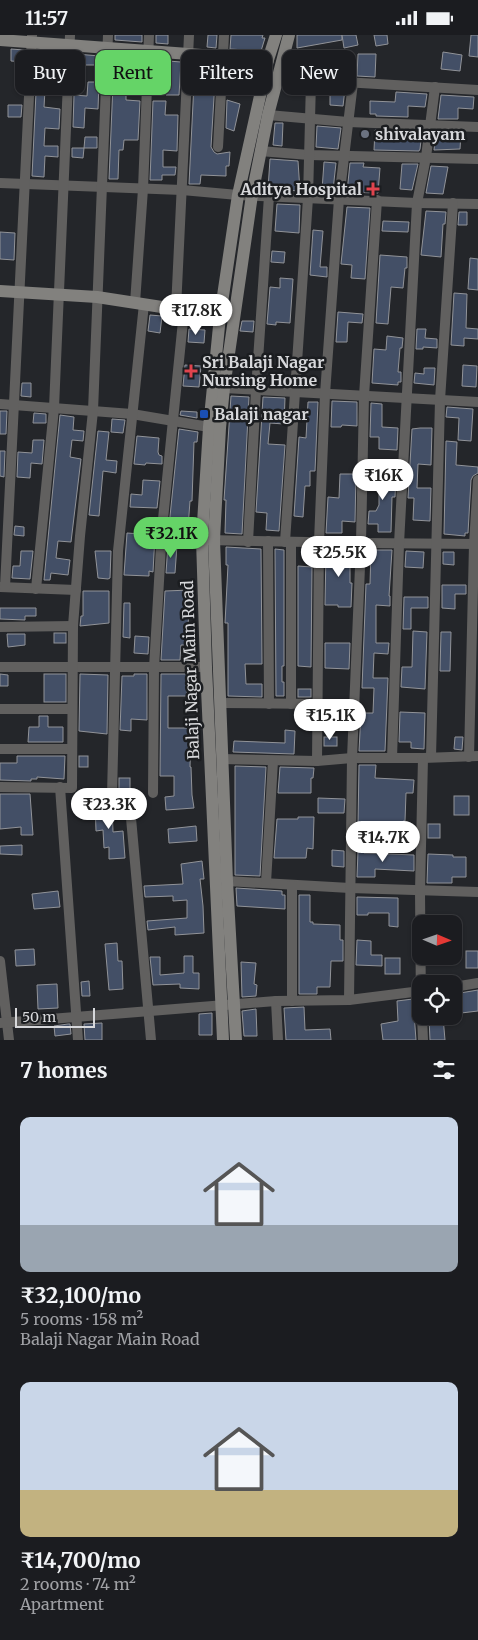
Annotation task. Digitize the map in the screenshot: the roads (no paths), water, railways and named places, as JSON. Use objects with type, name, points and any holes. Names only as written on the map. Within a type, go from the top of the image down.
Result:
[{"type":"street","points":[[0,40],[108,41],[148,50],[149,35]]},
{"type":"street","points":[[188,50],[189,35]]},
{"type":"street","points":[[224,35],[224,50]]},
{"type":"street","name":"Balaji Nagar Main Road","points":[[271,50],[276,35]]},
{"type":"street","points":[[236,1040],[227,1005],[227,881],[220,703],[208,540],[224,387],[252,195],[268,115],[289,35]]},
{"type":"street","points":[[32,39],[15,405],[3,587],[76,590]]},
{"type":"street","points":[[36,589],[54,408],[70,40]]},
{"type":"street","points":[[0,787],[72,788],[74,627],[94,411],[108,41]]},
{"type":"street","points":[[277,78],[282,78]]},
{"type":"street","points":[[356,83],[478,90]]},
{"type":"street","points":[[392,758],[398,544],[417,203],[426,157],[435,87]]},
{"type":"street","points":[[112,795],[118,551],[132,413],[139,304],[146,95]]},
{"type":"street","points":[[176,309],[186,95]]},
{"type":"street","points":[[218,147],[221,95]]},
{"type":"street","name":"Balaji Nagar Main Road","points":[[223,1040],[227,1005],[206,667],[209,427],[220,316],[238,195],[261,95]]},
{"type":"street","points":[[292,704],[288,542],[294,392],[308,198],[311,95]]},
{"type":"street","points":[[317,761],[319,542],[325,394],[340,199],[351,95]]},
{"type":"street","points":[[268,115],[348,122],[478,127]]},
{"type":"street","points":[[260,151],[309,155],[478,159]]},
{"type":"street","points":[[0,183],[102,186],[238,195],[417,203],[478,204]]},
{"type":"street","points":[[248,542],[269,195]]},
{"type":"street","points":[[349,1000],[352,758],[364,396],[377,200]]},
{"type":"street","points":[[421,975],[420,891],[436,544],[440,400],[453,203]]},
{"type":"street","points":[[0,291],[97,297],[220,316]]},
{"type":"street","points":[[153,793],[154,668],[162,529],[184,311],[176,309]]},
{"type":"street","points":[[224,387],[478,402]]},
{"type":"street","points":[[0,404],[132,413],[209,427]]},
{"type":"street","points":[[222,759],[317,761],[352,758],[474,756],[478,480]]},
{"type":"street","points":[[208,540],[476,544]]},
{"type":"street","points":[[268,541],[269,703]]},
{"type":"street","points":[[0,627],[74,627]]},
{"type":"street","points":[[0,667],[206,667]]},
{"type":"street","points":[[220,703],[318,704]]},
{"type":"street","points":[[0,709],[72,709]]},
{"type":"street","points":[[0,749],[72,749]]},
{"type":"street","points":[[266,883],[273,761]]},
{"type":"street","points":[[60,787],[78,1040]]},
{"type":"street","points":[[130,807],[151,1040]]},
{"type":"street","points":[[227,881],[420,891],[478,891]]},
{"type":"street","points":[[292,885],[292,1001]]},
{"type":"street","points":[[0,961],[3,1023],[9,1040]]},
{"type":"street","points":[[462,986],[478,983]]},
{"type":"street","points":[[3,1023],[276,1001],[349,1000],[412,992]]},
{"type":"street","points":[[276,1001],[278,1040]]},
{"type":"street","points":[[422,1025],[423,1040]]},
{"type":"place","name":"shivalayam","points":[[365,134]]},
{"type":"place","name":"Aditya Hospital","points":[[373,189]]},
{"type":"place","name":"Sri Balaji Nagar Nursing Home","points":[[191,371]]},
{"type":"place","name":"Balaji nagar","points":[[204,414]]}]
